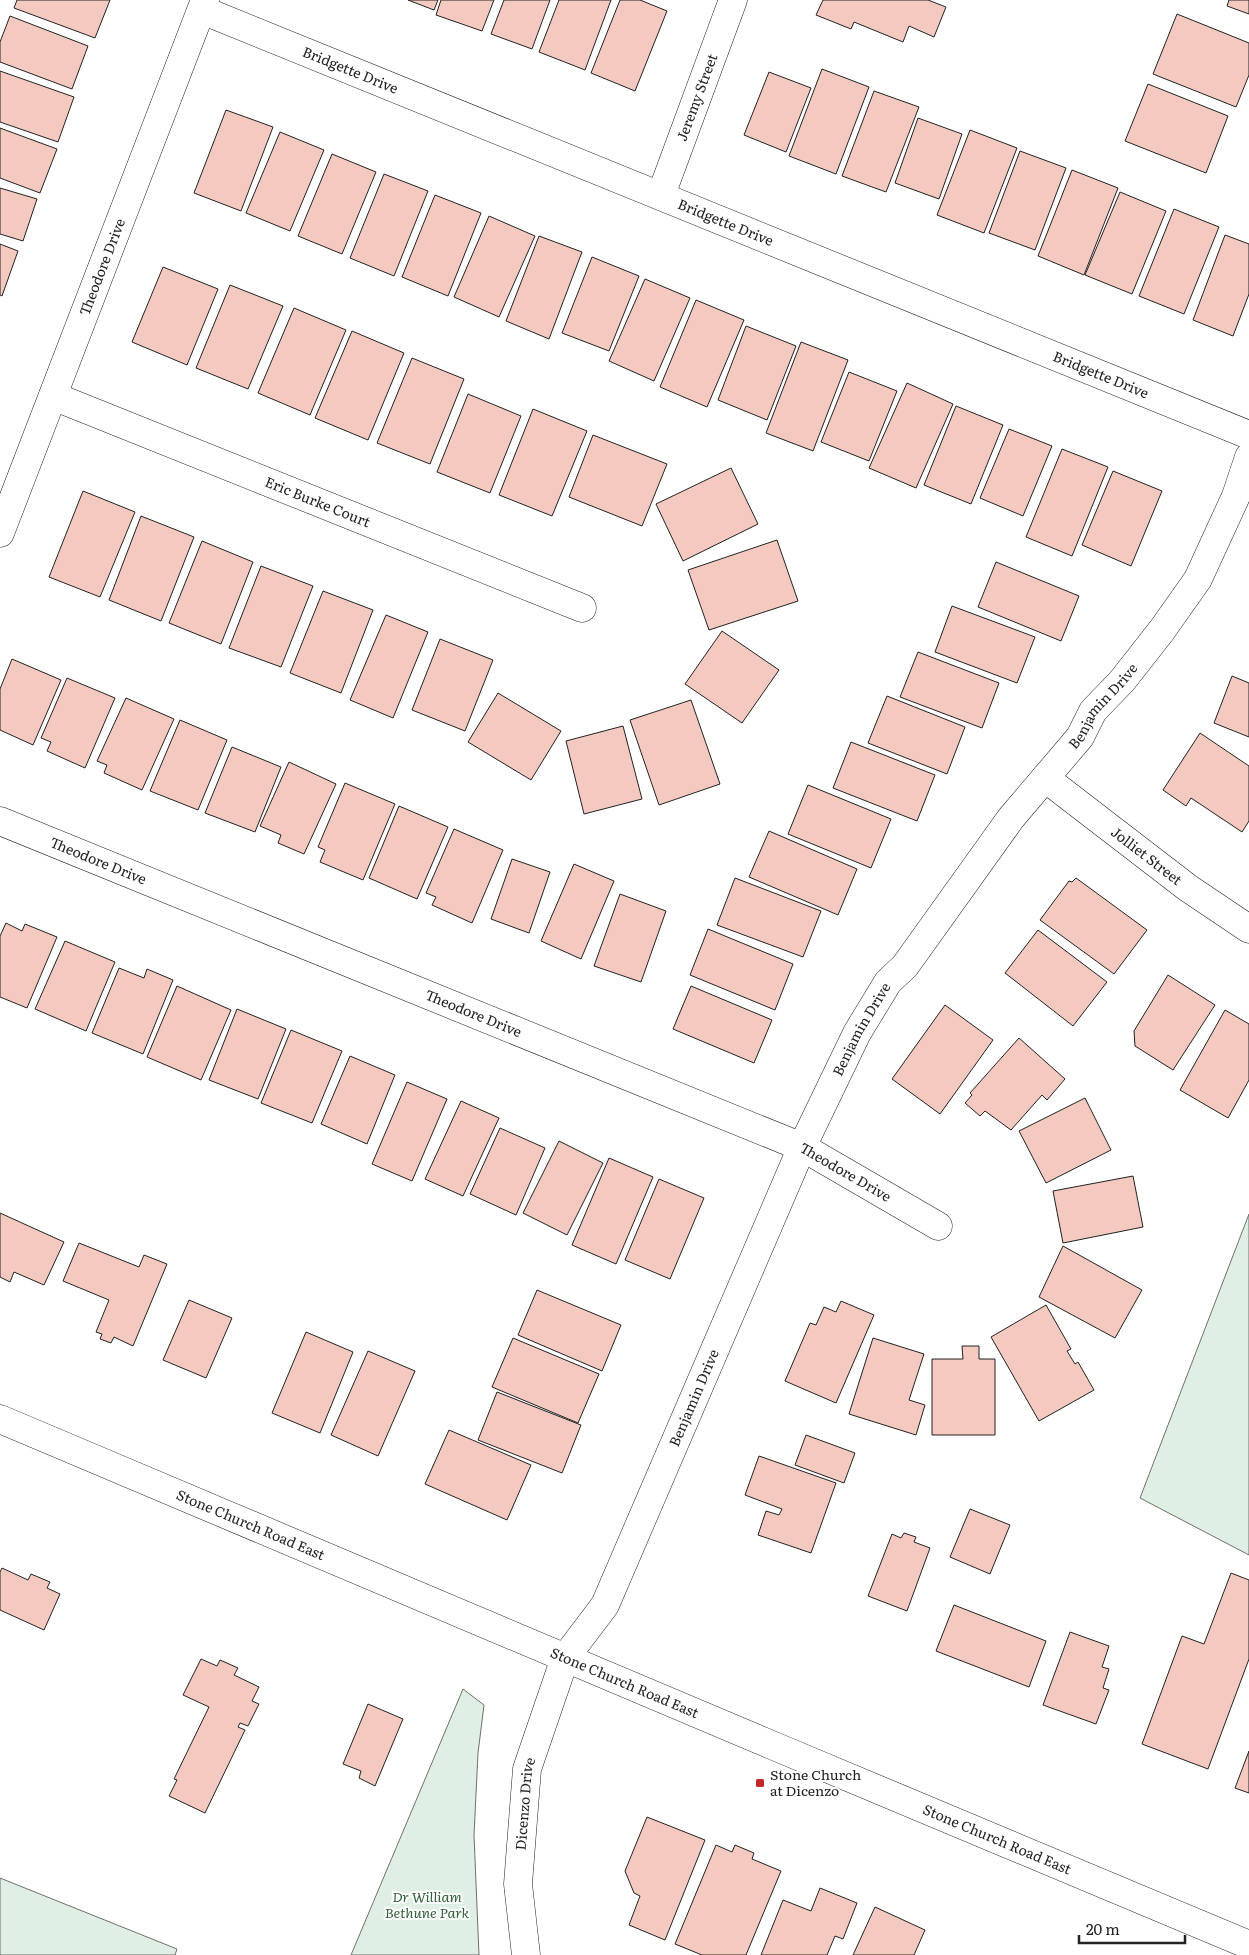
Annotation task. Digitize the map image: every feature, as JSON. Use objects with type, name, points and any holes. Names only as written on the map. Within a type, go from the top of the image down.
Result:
[{"type":"street","name":"Jeremy Street","points":[[661,195],[733,0]]},
{"type":"street","name":"Bridgette Drive","points":[[203,5],[661,195],[1249,435]]},
{"type":"street","name":"Theodore Drive","points":[[0,533],[203,5]]},
{"type":"street","name":"Eric Burke Court","points":[[53,396],[582,608]]},
{"type":"street","name":"Benjamin Drive","points":[[565,1658],[605,1605],[802,1147],[858,1033],[888,982],[905,966],[1011,818],[1080,737],[1093,711],[1122,681],[1162,630],[1198,579],[1236,496],[1249,457]]},
{"type":"street","name":"Jolliet Street","points":[[1045,778],[1188,888],[1249,929]]},
{"type":"street","name":"Theodore Drive","points":[[0,821],[802,1147],[938,1226]]},
{"type":"street","name":"Stone Church Road East","points":[[0,1419],[1249,1944]]},
{"type":"street","name":"Dicenzo Drive","points":[[526,1955],[518,1884],[527,1769],[565,1658]]},
{"type":"green space","points":[[1249,1214],[1249,1555],[1140,1498]]},
{"type":"green space","name":"Dr William Bethune Park","points":[[463,1689],[484,1705],[478,1753],[474,1835],[479,1955],[351,1955]]},
{"type":"green space","points":[[0,1878],[177,1949],[175,1955],[0,1955]]},
{"type":"building","points":[[17,0],[110,0],[95,38],[14,8]]},
{"type":"building","points":[[408,0],[438,0],[434,10]]},
{"type":"building","points":[[441,0],[494,0],[482,31],[436,15]]},
{"type":"building","points":[[504,0],[550,0],[532,49],[491,34]]},
{"type":"building","points":[[559,0],[611,0],[585,70],[539,52]]},
{"type":"building","points":[[620,0],[640,0],[667,11],[635,91],[591,73]]},
{"type":"building","points":[[823,0],[928,0],[946,7],[934,37],[909,26],[903,42],[854,22],[851,29],[816,15]]},
{"type":"building","points":[[1229,0],[1249,0],[1249,14],[1227,6]]},
{"type":"building","points":[[1177,14],[1249,43],[1249,75],[1236,107],[1153,74]]},
{"type":"building","points":[[10,16],[88,46],[72,89],[0,62],[0,42]]},
{"type":"building","points":[[822,69],[869,87],[836,174],[789,156]]},
{"type":"building","points":[[0,71],[74,97],[58,142],[0,122]]},
{"type":"building","points":[[769,72],[811,88],[786,152],[744,135]]},
{"type":"building","points":[[1148,84],[1228,116],[1206,173],[1125,141]]},
{"type":"building","points":[[874,91],[919,107],[886,192],[842,176]]},
{"type":"building","points":[[226,110],[273,127],[241,211],[194,193]]},
{"type":"building","points":[[918,118],[962,134],[939,199],[895,183]]},
{"type":"building","points":[[0,128],[57,149],[40,193],[0,178]]},
{"type":"building","points":[[970,130],[1017,148],[984,233],[937,215]]},
{"type":"building","points":[[280,132],[324,150],[290,231],[246,213]]},
{"type":"building","points":[[1020,151],[1066,168],[1035,250],[989,233]]},
{"type":"building","points":[[332,154],[376,172],[342,254],[298,236]]},
{"type":"building","points":[[1072,170],[1118,188],[1084,275],[1038,256]]},
{"type":"building","points":[[384,174],[428,191],[394,276],[350,258]]},
{"type":"building","points":[[0,188],[37,199],[23,241],[0,234]]},
{"type":"building","points":[[1120,192],[1166,211],[1132,294],[1085,275]]},
{"type":"building","points":[[435,195],[481,213],[448,296],[402,277]]},
{"type":"building","points":[[1174,209],[1219,227],[1184,314],[1139,296]]},
{"type":"building","points":[[489,216],[535,236],[499,317],[454,297]]},
{"type":"building","points":[[1225,235],[1249,244],[1249,294],[1233,336],[1193,320]]},
{"type":"building","points":[[539,236],[582,252],[549,339],[506,321]]},
{"type":"building","points":[[0,244],[18,251],[2,296],[0,295]]},
{"type":"building","points":[[592,257],[639,276],[609,351],[562,333]]},
{"type":"building","points":[[163,267],[218,289],[187,365],[132,342]]},
{"type":"building","points":[[645,279],[690,298],[654,381],[609,361]]},
{"type":"building","points":[[230,285],[283,306],[248,389],[196,368]]},
{"type":"building","points":[[696,300],[744,320],[707,407],[660,387]]},
{"type":"building","points":[[294,308],[346,330],[310,415],[258,393]]},
{"type":"building","points":[[746,326],[796,346],[767,420],[718,400]]},
{"type":"building","points":[[352,331],[404,353],[368,440],[315,418]]},
{"type":"building","points":[[801,342],[848,360],[813,451],[766,433]]},
{"type":"building","points":[[412,358],[464,379],[430,464],[377,443]]},
{"type":"building","points":[[849,372],[897,391],[869,461],[821,442]]},
{"type":"building","points":[[907,383],[953,404],[916,488],[869,468]]},
{"type":"building","points":[[468,394],[521,416],[490,493],[437,472]]},
{"type":"building","points":[[956,406],[1003,425],[971,504],[924,485]]},
{"type":"building","points":[[533,409],[587,431],[552,516],[499,495]]},
{"type":"building","points":[[1009,429],[1052,446],[1023,516],[980,498]]},
{"type":"building","points":[[593,435],[667,464],[642,526],[569,497]]},
{"type":"building","points":[[1062,449],[1108,467],[1072,556],[1026,537]]},
{"type":"building","points":[[731,468],[758,524],[683,561],[656,504]]},
{"type":"building","points":[[1113,471],[1162,491],[1131,566],[1082,545]]},
{"type":"building","points":[[83,491],[135,512],[100,597],[49,577]]},
{"type":"building","points":[[141,516],[194,537],[161,621],[109,600]]},
{"type":"building","points":[[777,540],[798,601],[709,630],[688,570]]},
{"type":"building","points":[[202,541],[253,562],[221,644],[169,623]]},
{"type":"building","points":[[996,562],[1079,596],[1061,641],[978,607]]},
{"type":"building","points":[[261,566],[313,586],[281,667],[229,648]]},
{"type":"building","points":[[323,591],[373,610],[341,693],[290,673]]},
{"type":"building","points":[[952,606],[1035,637],[1017,683],[935,652]]},
{"type":"building","points":[[386,615],[428,632],[393,718],[350,700]]},
{"type":"building","points":[[722,631],[779,670],[742,723],[685,684]]},
{"type":"building","points":[[440,639],[493,660],[465,731],[412,710]]},
{"type":"building","points":[[918,652],[999,683],[982,728],[900,697]]},
{"type":"building","points":[[12,659],[61,680],[33,745],[0,730],[0,689]]},
{"type":"building","points":[[1232,676],[1249,683],[1249,737],[1214,723]]},
{"type":"building","points":[[67,678],[115,698],[85,768],[47,751],[51,742],[41,738]]},
{"type":"building","points":[[498,693],[561,731],[531,780],[468,742]]},
{"type":"building","points":[[887,696],[965,727],[947,774],[868,743]]},
{"type":"building","points":[[126,698],[174,719],[142,790],[104,773],[107,765],[97,761]]},
{"type":"building","points":[[691,700],[720,784],[659,805],[630,720]]},
{"type":"building","points":[[180,720],[227,740],[198,810],[150,791]]},
{"type":"building","points":[[623,726],[642,799],[584,814],[566,741]]},
{"type":"building","points":[[1200,733],[1249,766],[1249,821],[1242,832],[1191,798],[1186,806],[1163,790]]},
{"type":"building","points":[[851,742],[935,775],[917,821],[833,788]]},
{"type":"building","points":[[232,747],[281,767],[255,832],[205,813]]},
{"type":"building","points":[[289,762],[336,784],[304,854],[278,843],[281,835],[260,826]]},
{"type":"building","points":[[345,783],[395,804],[363,880],[320,862],[325,850],[318,847]]},
{"type":"building","points":[[808,785],[891,819],[871,868],[788,834]]},
{"type":"building","points":[[399,806],[448,827],[417,899],[369,878]]},
{"type":"building","points":[[454,829],[503,850],[472,923],[432,905],[436,897],[426,893]]},
{"type":"building","points":[[769,831],[857,869],[838,915],[749,877]]},
{"type":"building","points":[[512,859],[550,872],[529,933],[491,919]]},
{"type":"building","points":[[574,864],[614,881],[581,959],[541,941]]},
{"type":"building","points":[[735,878],[821,911],[803,957],[717,925]]},
{"type":"building","points":[[1076,878],[1147,930],[1114,974],[1040,920],[1069,881],[1072,882]]},
{"type":"building","points":[[620,894],[666,911],[641,982],[594,966]]},
{"type":"building","points":[[6,923],[22,931],[25,924],[57,937],[27,1008],[0,997],[0,936]]},
{"type":"building","points":[[708,929],[793,964],[775,1010],[690,975]]},
{"type":"building","points":[[1038,930],[1107,982],[1073,1026],[1005,973]]},
{"type":"building","points":[[65,941],[115,962],[86,1031],[35,1009]]},
{"type":"building","points":[[119,968],[144,978],[147,969],[173,980],[143,1054],[92,1033]]},
{"type":"building","points":[[1168,975],[1215,1005],[1173,1070],[1135,1046],[1134,1031]]},
{"type":"building","points":[[177,986],[231,1010],[201,1080],[147,1057]]},
{"type":"building","points":[[691,986],[772,1020],[754,1063],[673,1029]]},
{"type":"building","points":[[945,1005],[993,1040],[940,1114],[892,1079]]},
{"type":"building","points":[[237,1009],[286,1029],[258,1099],[209,1080]]},
{"type":"building","points":[[1225,1010],[1249,1024],[1249,1080],[1228,1118],[1180,1090]]},
{"type":"building","points":[[291,1030],[342,1051],[312,1123],[261,1103]]},
{"type":"building","points":[[1019,1038],[1065,1079],[1047,1100],[1042,1095],[1011,1130],[985,1111],[980,1116],[965,1103],[972,1095],[970,1093]]},
{"type":"building","points":[[350,1056],[395,1075],[367,1144],[321,1124]]},
{"type":"building","points":[[407,1082],[447,1099],[412,1181],[372,1164]]},
{"type":"building","points":[[1085,1098],[1111,1150],[1046,1183],[1019,1131]]},
{"type":"building","points":[[461,1101],[499,1118],[463,1196],[425,1179]]},
{"type":"building","points":[[500,1128],[545,1148],[516,1215],[470,1194]]},
{"type":"building","points":[[559,1141],[603,1163],[567,1235],[523,1213]]},
{"type":"building","points":[[609,1158],[653,1177],[616,1264],[572,1245]]},
{"type":"building","points":[[1133,1176],[1143,1227],[1063,1243],[1053,1191]]},
{"type":"building","points":[[659,1179],[704,1198],[670,1279],[625,1260]]},
{"type":"building","points":[[0,1213],[64,1242],[44,1285],[14,1272],[10,1282],[0,1277]]},
{"type":"building","points":[[79,1243],[139,1267],[144,1255],[167,1264],[133,1346],[114,1337],[111,1343],[100,1339],[102,1334],[96,1332],[109,1300],[63,1281]]},
{"type":"building","points":[[1063,1246],[1142,1290],[1115,1338],[1039,1297]]},
{"type":"building","points":[[537,1290],[621,1325],[602,1371],[518,1335]]},
{"type":"building","points":[[189,1300],[232,1318],[206,1378],[163,1360]]},
{"type":"building","points":[[841,1301],[874,1315],[836,1403],[785,1381],[810,1323],[816,1325],[824,1307],[836,1312]]},
{"type":"building","points":[[1046,1305],[1071,1349],[1067,1351],[1075,1364],[1078,1362],[1094,1390],[1039,1421],[991,1337]]},
{"type":"building","points":[[306,1332],[353,1352],[320,1433],[272,1413]]},
{"type":"building","points":[[513,1338],[599,1374],[578,1423],[492,1387]]},
{"type":"building","points":[[873,1338],[924,1354],[909,1400],[925,1405],[916,1435],[849,1414]]},
{"type":"building","points":[[962,1346],[979,1346],[979,1359],[995,1359],[995,1435],[932,1435],[932,1359],[963,1359]]},
{"type":"building","points":[[368,1351],[415,1371],[378,1456],[331,1435]]},
{"type":"building","points":[[497,1392],[581,1425],[562,1473],[478,1440]]},
{"type":"building","points":[[449,1430],[531,1465],[507,1520],[425,1484]]},
{"type":"building","points":[[806,1435],[855,1453],[844,1483],[795,1465]]},
{"type":"building","points":[[759,1456],[836,1483],[811,1553],[758,1535],[766,1511],[779,1515],[782,1509],[745,1495]]},
{"type":"building","points":[[970,1509],[1010,1525],[990,1574],[950,1557]]},
{"type":"building","points":[[904,1533],[916,1537],[914,1542],[930,1548],[907,1611],[868,1596],[892,1534],[901,1538]]},
{"type":"building","points":[[2,1568],[28,1580],[31,1574],[50,1582],[47,1588],[60,1594],[44,1630],[0,1610],[0,1572]]},
{"type":"building","points":[[1231,1573],[1249,1580],[1249,1659],[1208,1769],[1142,1744],[1182,1636],[1204,1644]]},
{"type":"building","points":[[954,1605],[1046,1641],[1029,1687],[936,1651]]},
{"type":"building","points":[[1070,1632],[1109,1646],[1102,1667],[1109,1669],[1103,1688],[1109,1690],[1096,1724],[1043,1705]]},
{"type":"building","points":[[201,1659],[217,1666],[220,1660],[238,1668],[234,1675],[259,1687],[252,1701],[259,1704],[248,1726],[240,1723],[238,1727],[245,1730],[205,1813],[169,1796],[177,1780],[174,1779],[209,1707],[183,1695]]},
{"type":"building","points":[[368,1704],[403,1719],[375,1786],[359,1778],[361,1771],[343,1764]]},
{"type":"building","points":[[1249,1751],[1249,1793],[1235,1788]]},
{"type":"building","points":[[647,1817],[705,1840],[665,1940],[629,1925],[640,1896],[634,1893],[625,1871]]},
{"type":"building","points":[[716,1845],[732,1852],[735,1845],[754,1853],[752,1859],[781,1871],[746,1955],[702,1955],[675,1944]]},
{"type":"building","points":[[820,1888],[857,1903],[843,1939],[835,1936],[827,1955],[761,1955],[783,1900],[811,1911]]},
{"type":"building","points":[[875,1907],[925,1930],[914,1955],[853,1955]]},
{"type":"place","name":"Stone Church at Dicenzo","points":[[760,1783]]}]
